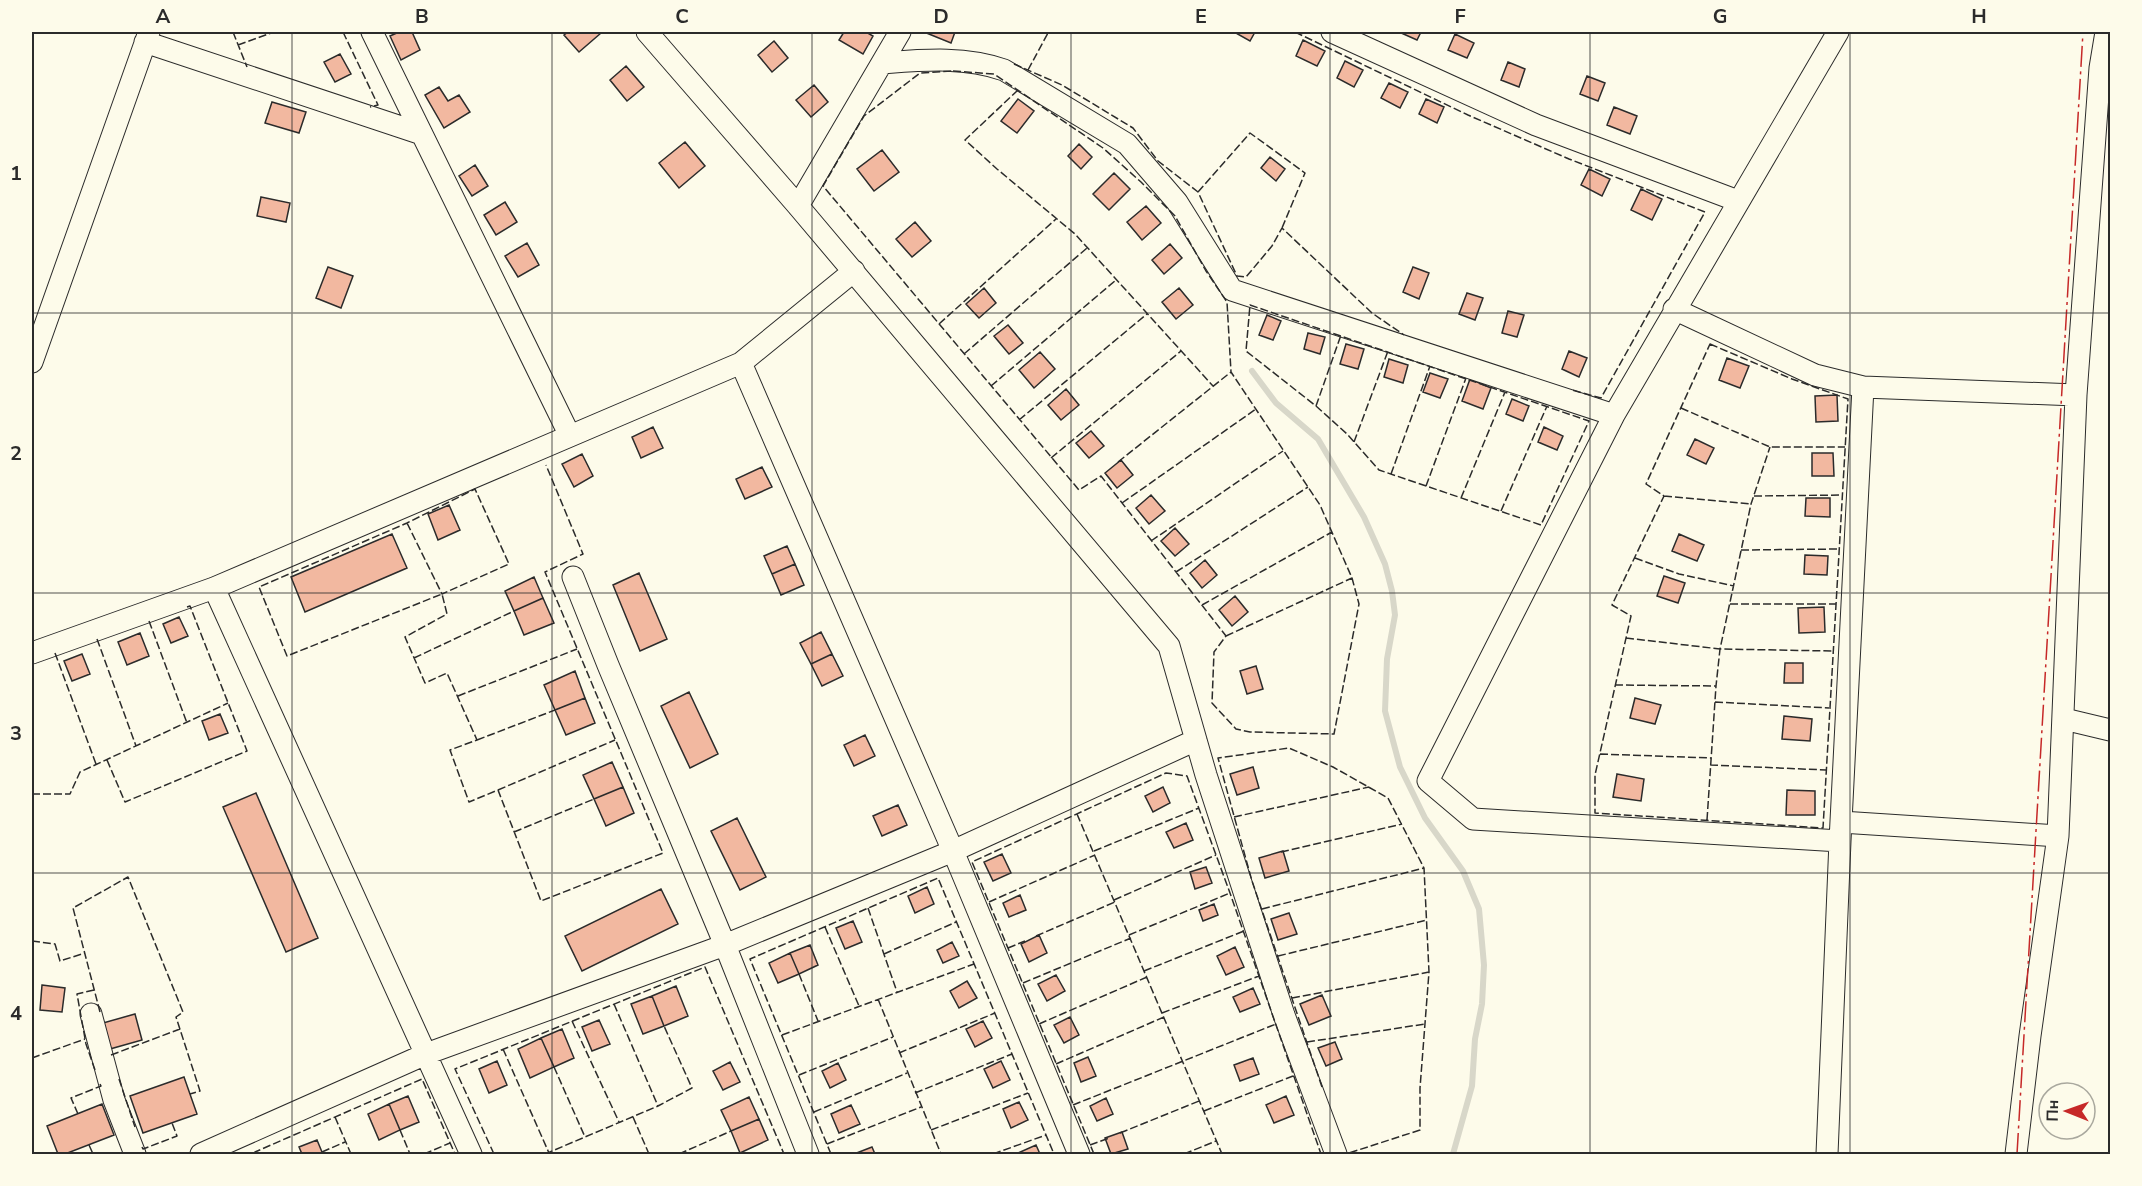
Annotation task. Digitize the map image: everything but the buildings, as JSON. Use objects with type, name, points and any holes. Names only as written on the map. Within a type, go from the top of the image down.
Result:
[{"type":"street","points":[[372,32],[570,436]]},
{"type":"street","points":[[646,32],[854,271],[1169,646],[1196,740],[1284,1015],[1336,1155]]},
{"type":"street","points":[[798,206],[900,32]]},
{"type":"street","points":[[1332,32],[1536,125],[1738,201]]},
{"type":"street","points":[[1838,32],[1614,415],[1428,781],[1473,819],[2058,836]]},
{"type":"street","points":[[2016,1155],[2058,836],[2076,395],[2100,68],[2106,32]]},
{"type":"street","points":[[32,362],[147,37],[422,134]]},
{"type":"street","points":[[882,63],[929,59],[983,62],[1024,81],[1127,144],[1177,202],[1232,290],[1614,415]]},
{"type":"street","points":[[32,654],[214,588],[741,363],[854,271]]},
{"type":"street","points":[[1674,309],[1815,375],[1863,387],[2076,395]]},
{"type":"street","points":[[741,363],[953,851],[1078,1155]]},
{"type":"street","points":[[1827,1155],[1840,831],[1863,387]]},
{"type":"street","points":[[573,577],[725,945],[808,1155]]},
{"type":"street","points":[[214,588],[471,1155]]},
{"type":"street","points":[[2064,719],[2110,730]]},
{"type":"street","points":[[201,1155],[426,1054],[725,945],[953,851],[1196,740]]},
{"type":"street","points":[[91,1014],[114,1100],[135,1155]]},
{"type":"waterway","points":[[1252,371],[1276,403],[1318,439],[1364,517],[1385,564],[1395,615],[1387,659],[1385,711],[1400,767],[1425,818],[1463,871],[1479,909],[1484,965],[1482,1004],[1475,1039],[1472,1086],[1453,1154]]},
{"type":"fence","points":[[233,32],[247,67]]},
{"type":"fence","points":[[238,45],[274,32]]},
{"type":"fence","points":[[343,32],[378,105],[370,107]]},
{"type":"fence","points":[[1028,70],[1048,33],[1044,32]]},
{"type":"fence","points":[[1295,32],[1468,115],[1569,159],[1705,212],[1601,398],[1572,390]]},
{"type":"fence","points":[[1014,64],[1062,85],[1133,128],[1158,161],[1198,192],[1237,276],[1246,277],[1272,246],[1282,228],[1372,313],[1404,335]]},
{"type":"fence","points":[[953,71],[994,74],[1103,148],[1175,216],[1206,271],[1227,302],[1231,372],[1320,505],[1352,578],[1359,604],[1334,734],[1250,732],[1236,729],[1212,703],[1214,652],[1226,636],[1101,476],[1079,490],[823,186],[864,116],[920,73],[953,71]]},
{"type":"fence","points":[[1018,90],[965,140],[1075,234],[1213,386]]},
{"type":"fence","points":[[1198,192],[1250,133],[1305,173],[1282,228]]},
{"type":"fence","points":[[939,324],[1056,219]]},
{"type":"fence","points":[[964,354],[1087,248]]},
{"type":"fence","points":[[991,386],[1116,280]]},
{"type":"fence","points":[[1250,305],[1589,421],[1541,525],[1379,470],[1347,434],[1316,406],[1246,351],[1250,305]]},
{"type":"fence","points":[[1019,420],[1147,314]]},
{"type":"fence","points":[[1316,406],[1341,335]]},
{"type":"fence","points":[[1710,344],[1792,379],[1848,399],[1823,828],[1595,813],[1595,775],[1631,616],[1612,605],[1664,496],[1646,484],[1710,344]]},
{"type":"fence","points":[[1051,458],[1181,351]]},
{"type":"fence","points":[[1354,442],[1388,351]]},
{"type":"fence","points":[[1391,474],[1430,366]]},
{"type":"fence","points":[[1118,462],[1231,372]]},
{"type":"fence","points":[[1426,486],[1466,378]]},
{"type":"fence","points":[[1461,498],[1505,392]]},
{"type":"fence","points":[[1501,511],[1547,406]]},
{"type":"fence","points":[[1681,408],[1770,447],[1845,447]]},
{"type":"fence","points":[[1122,503],[1256,409]]},
{"type":"fence","points":[[1707,820],[1720,649],[1751,504],[1770,447]]},
{"type":"fence","points":[[1151,541],[1283,451]]},
{"type":"fence","points":[[407,523],[442,594],[509,564],[475,489],[407,523],[259,587],[287,656],[442,594],[447,614],[405,637],[425,683],[447,673],[477,740],[450,750],[469,802],[498,790],[541,901],[663,853],[545,572],[583,554],[546,465]]},
{"type":"fence","points":[[1176,572],[1308,487]]},
{"type":"fence","points":[[1754,496],[1842,495]]},
{"type":"fence","points":[[1664,496],[1751,504]]},
{"type":"fence","points":[[1202,605],[1332,532]]},
{"type":"fence","points":[[1741,550],[1839,549]]},
{"type":"fence","points":[[1635,558],[1679,574],[1734,586]]},
{"type":"fence","points":[[1226,636],[1352,578]]},
{"type":"fence","points":[[1730,604],[1836,604]]},
{"type":"fence","points":[[107,760],[125,802],[247,751],[190,606],[187,607]]},
{"type":"fence","points":[[414,658],[514,611]]},
{"type":"fence","points":[[149,621],[187,723]]},
{"type":"fence","points":[[1626,638],[1720,649],[1833,651]]},
{"type":"fence","points":[[97,639],[136,746]]},
{"type":"fence","points":[[458,696],[577,649]]},
{"type":"fence","points":[[55,653],[96,764]]},
{"type":"fence","points":[[1615,685],[1716,686]]},
{"type":"fence","points":[[1715,702],[1829,708]]},
{"type":"fence","points":[[32,794],[70,794],[80,772],[228,703]]},
{"type":"fence","points":[[477,740],[555,710]]},
{"type":"fence","points":[[498,790],[615,740]]},
{"type":"fence","points":[[1322,1087],[1252,881],[1218,758],[1289,748],[1333,767],[1388,798],[1424,868],[1429,972],[1420,1088],[1420,1130],[1346,1154]]},
{"type":"fence","points":[[1600,754],[1711,758]]},
{"type":"fence","points":[[1710,765],[1826,770]]},
{"type":"fence","points":[[1094,1154],[972,862],[1166,773],[1187,776],[1321,1154]]},
{"type":"fence","points":[[1234,817],[1369,787]]},
{"type":"fence","points":[[514,832],[594,799]]},
{"type":"fence","points":[[1094,851],[1199,808]]},
{"type":"fence","points":[[1077,814],[1222,1154]]},
{"type":"fence","points":[[1281,852],[1402,824]]},
{"type":"fence","points":[[989,902],[1095,855]]},
{"type":"fence","points":[[1114,900],[1216,855]]},
{"type":"fence","points":[[1262,909],[1424,868]]},
{"type":"fence","points":[[100,1012],[73,908],[128,877],[183,1012],[176,1017],[200,1091],[190,1094]]},
{"type":"fence","points":[[831,1154],[750,959],[938,878],[1054,1154]]},
{"type":"fence","points":[[1129,935],[1230,893]]},
{"type":"fence","points":[[1036,936],[1115,902]]},
{"type":"fence","points":[[868,908],[897,992]]},
{"type":"fence","points":[[1278,956],[1427,920]]},
{"type":"fence","points":[[884,954],[956,922]]},
{"type":"fence","points":[[825,927],[859,1006]]},
{"type":"fence","points":[[1144,971],[1244,931]]},
{"type":"fence","points":[[1023,983],[1131,938]]},
{"type":"fence","points":[[32,941],[55,944],[60,961],[85,953]]},
{"type":"fence","points":[[1008,948],[1025,941]]},
{"type":"fence","points":[[782,1035],[974,964]]},
{"type":"fence","points":[[494,1154],[455,1069],[705,967],[784,1154]]},
{"type":"fence","points":[[1292,998],[1429,972]]},
{"type":"fence","points":[[799,974],[818,1021]]},
{"type":"fence","points":[[1162,1013],[1259,976]]},
{"type":"fence","points":[[1039,1024],[1147,977]]},
{"type":"fence","points":[[94,990],[77,994],[86,1044],[95,1070]]},
{"type":"fence","points":[[878,999],[941,1154]]},
{"type":"fence","points":[[614,1004],[658,1106]]},
{"type":"fence","points":[[899,1053],[995,1013]]},
{"type":"fence","points":[[1056,1064],[1164,1017]]},
{"type":"fence","points":[[572,1021],[619,1122]]},
{"type":"fence","points":[[1073,1105],[1276,1024]]},
{"type":"fence","points":[[1307,1042],[1425,1024]]},
{"type":"fence","points":[[545,1154],[658,1106],[692,1088],[664,1026]]},
{"type":"fence","points":[[111,1055],[180,1029]]},
{"type":"fence","points":[[799,1075],[893,1037]]},
{"type":"fence","points":[[32,1058],[85,1039]]},
{"type":"fence","points":[[503,1049],[549,1153]]},
{"type":"fence","points":[[915,1093],[1012,1054]]},
{"type":"fence","points":[[554,1067],[585,1137]]},
{"type":"fence","points":[[814,1112],[907,1073]]},
{"type":"fence","points":[[1204,1111],[1293,1076]]},
{"type":"fence","points":[[119,1079],[135,1127]]},
{"type":"fence","points":[[256,1154],[255,1152],[422,1079],[455,1154]]},
{"type":"fence","points":[[78,1114],[71,1098],[101,1086],[99,1082]]},
{"type":"fence","points":[[931,1130],[1028,1093]]},
{"type":"fence","points":[[1120,1133],[1199,1101]]},
{"type":"fence","points":[[827,1144],[921,1107]]},
{"type":"fence","points":[[335,1117],[351,1154]]},
{"type":"fence","points":[[633,1117],[649,1154]]},
{"type":"fence","points":[[142,1147],[143,1149],[177,1136],[172,1123]]},
{"type":"fence","points":[[400,1130],[410,1154]]},
{"type":"fence","points":[[679,1154],[731,1131]]},
{"type":"fence","points":[[993,1154],[1046,1135]]},
{"type":"fence","points":[[1090,1145],[1109,1138]]},
{"type":"fence","points":[[1184,1154],[1216,1141]]},
{"type":"fence","points":[[32,1142],[32,1154]]},
{"type":"fence","points":[[322,1152],[345,1142]]},
{"type":"fence","points":[[424,1154],[450,1143]]},
{"type":"fence","points":[[89,1145],[93,1154]]},
{"type":"power","points":[[2017,1154],[2083,32]]}]
